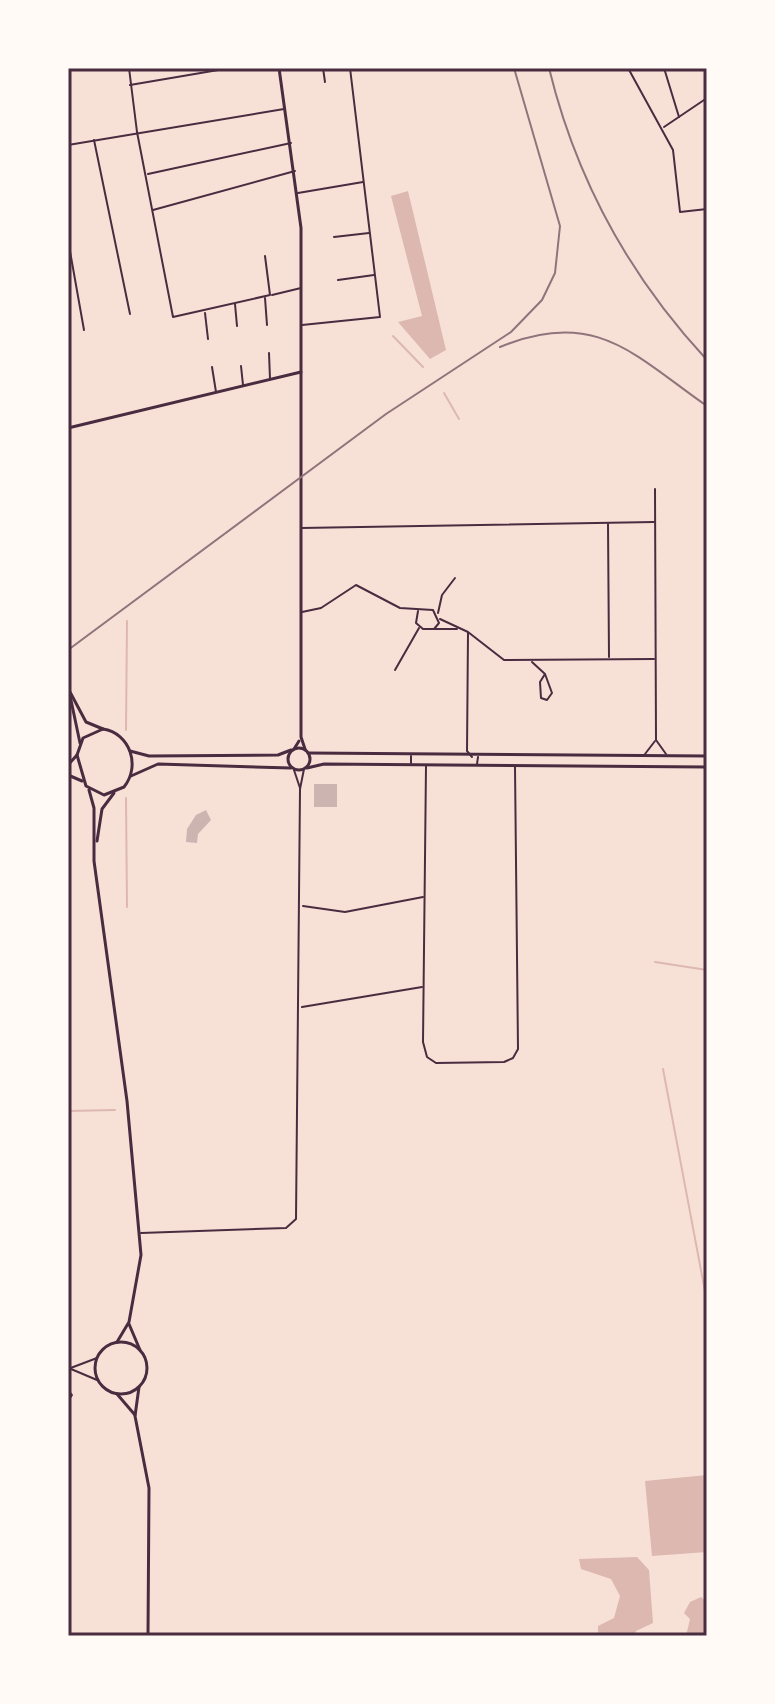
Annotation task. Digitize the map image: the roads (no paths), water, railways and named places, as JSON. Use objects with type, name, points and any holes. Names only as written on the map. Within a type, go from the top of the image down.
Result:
[{"type":"main road","points":[[279,68],[298,193],[302,288],[301,737],[310,759],[306,768]]},
{"type":"main road","points":[[68,428],[301,372]]},
{"type":"main road","points":[[68,688],[86,722],[120,734],[130,751],[131,776]]},
{"type":"main road","points":[[68,688],[80,743],[77,755],[82,781],[89,790],[94,808],[95,848],[141,1255],[129,1322],[117,1342],[104,1348],[97,1358],[97,1380],[105,1389],[117,1394],[130,1394],[139,1387]]},
{"type":"main road","points":[[80,743],[92,732],[103,729]]},
{"type":"main road","points":[[292,769],[287,759],[301,737]]},
{"type":"main road","points":[[130,751],[149,756],[278,755],[293,750],[459,757],[707,756]]},
{"type":"main road","points":[[68,765],[77,755]]},
{"type":"main road","points":[[95,848],[102,809],[114,793],[124,787],[131,776],[158,764],[292,769],[324,764],[707,767]]},
{"type":"main road","points":[[68,775],[82,781]]},
{"type":"main road","points":[[89,790],[114,793]]},
{"type":"main road","points":[[129,1322],[147,1367],[139,1387],[135,1416],[149,1488],[148,1636]]},
{"type":"main road","points":[[117,1342],[140,1350]]},
{"type":"main road","points":[[117,1394],[135,1416]]},
{"type":"street","points":[[129,68],[137,132],[173,317],[302,288]]},
{"type":"street","points":[[190,68],[191,75]]},
{"type":"street","points":[[130,85],[230,68]]},
{"type":"street","points":[[323,68],[325,82]]},
{"type":"street","points":[[302,325],[380,317],[350,68]]},
{"type":"street","points":[[628,68],[673,150],[680,212],[707,209]]},
{"type":"street","points":[[664,68],[680,117]]},
{"type":"street","points":[[663,127],[707,98]]},
{"type":"street","points":[[68,145],[285,108]]},
{"type":"street","points":[[94,140],[130,314]]},
{"type":"street","points":[[146,174],[291,143]]},
{"type":"street","points":[[152,210],[295,171]]},
{"type":"street","points":[[298,193],[365,182]]},
{"type":"street","points":[[334,237],[371,232]]},
{"type":"street","points":[[68,240],[84,330]]},
{"type":"street","points":[[265,256],[270,295]]},
{"type":"street","points":[[338,280],[376,275]]},
{"type":"street","points":[[265,297],[267,325]]},
{"type":"street","points":[[235,304],[237,326]]},
{"type":"street","points":[[204,311],[208,339]]},
{"type":"street","points":[[269,353],[270,380]]},
{"type":"street","points":[[241,366],[243,386]]},
{"type":"street","points":[[212,367],[216,393]]},
{"type":"street","points":[[655,489],[656,740],[661,751],[670,757]]},
{"type":"street","points":[[301,528],[654,522]]},
{"type":"street","points":[[608,523],[609,659]]},
{"type":"street","points":[[438,614],[442,595],[455,578]]},
{"type":"street","points":[[301,612],[321,608],[356,585],[400,608],[433,610],[440,619],[468,632],[504,660],[655,659]]},
{"type":"street","points":[[395,670],[419,627],[415,615],[418,611]]},
{"type":"street","points":[[434,629],[440,619]]},
{"type":"street","points":[[419,627],[459,629]]},
{"type":"street","points":[[467,751],[468,632]]},
{"type":"street","points":[[531,661],[545,674],[552,693],[547,700],[541,698],[540,691],[545,674]]},
{"type":"street","points":[[638,757],[650,751],[656,740]]},
{"type":"street","points":[[467,751],[475,757],[477,765]]},
{"type":"street","points":[[459,757],[467,751]]},
{"type":"street","points":[[411,756],[411,765]]},
{"type":"street","points":[[426,765],[423,1042],[431,1062],[504,1062],[516,1055],[515,766]]},
{"type":"street","points":[[140,1233],[286,1228],[293,1223],[298,1209],[300,789],[306,768]]},
{"type":"street","points":[[292,769],[300,789]]},
{"type":"street","points":[[301,906],[345,912],[424,897]]},
{"type":"street","points":[[300,1008],[423,987]]},
{"type":"street","points":[[69,1369],[97,1358]]},
{"type":"street","points":[[69,1369],[97,1380]]},
{"type":"street","points":[[68,1390],[72,1397],[68,1401]]},
{"type":"waterway","points":[[393,336],[423,367]]},
{"type":"waterway","points":[[444,393],[459,419]]},
{"type":"waterway","points":[[126,730],[127,621]]},
{"type":"waterway","points":[[126,798],[127,907]]},
{"type":"waterway","points":[[655,962],[707,970]]},
{"type":"waterway","points":[[663,1069],[707,1302]]},
{"type":"waterway","points":[[68,1111],[115,1110]]},
{"type":"railway","points":[[68,650],[386,414],[511,332],[542,300],[555,273],[560,226],[514,68]]},
{"type":"railway","points":[[549,68],[574,149],[609,224],[653,295],[707,360]]},
{"type":"railway","points":[[500,347],[534,336],[563,332],[589,335],[635,355],[707,406]]}]
